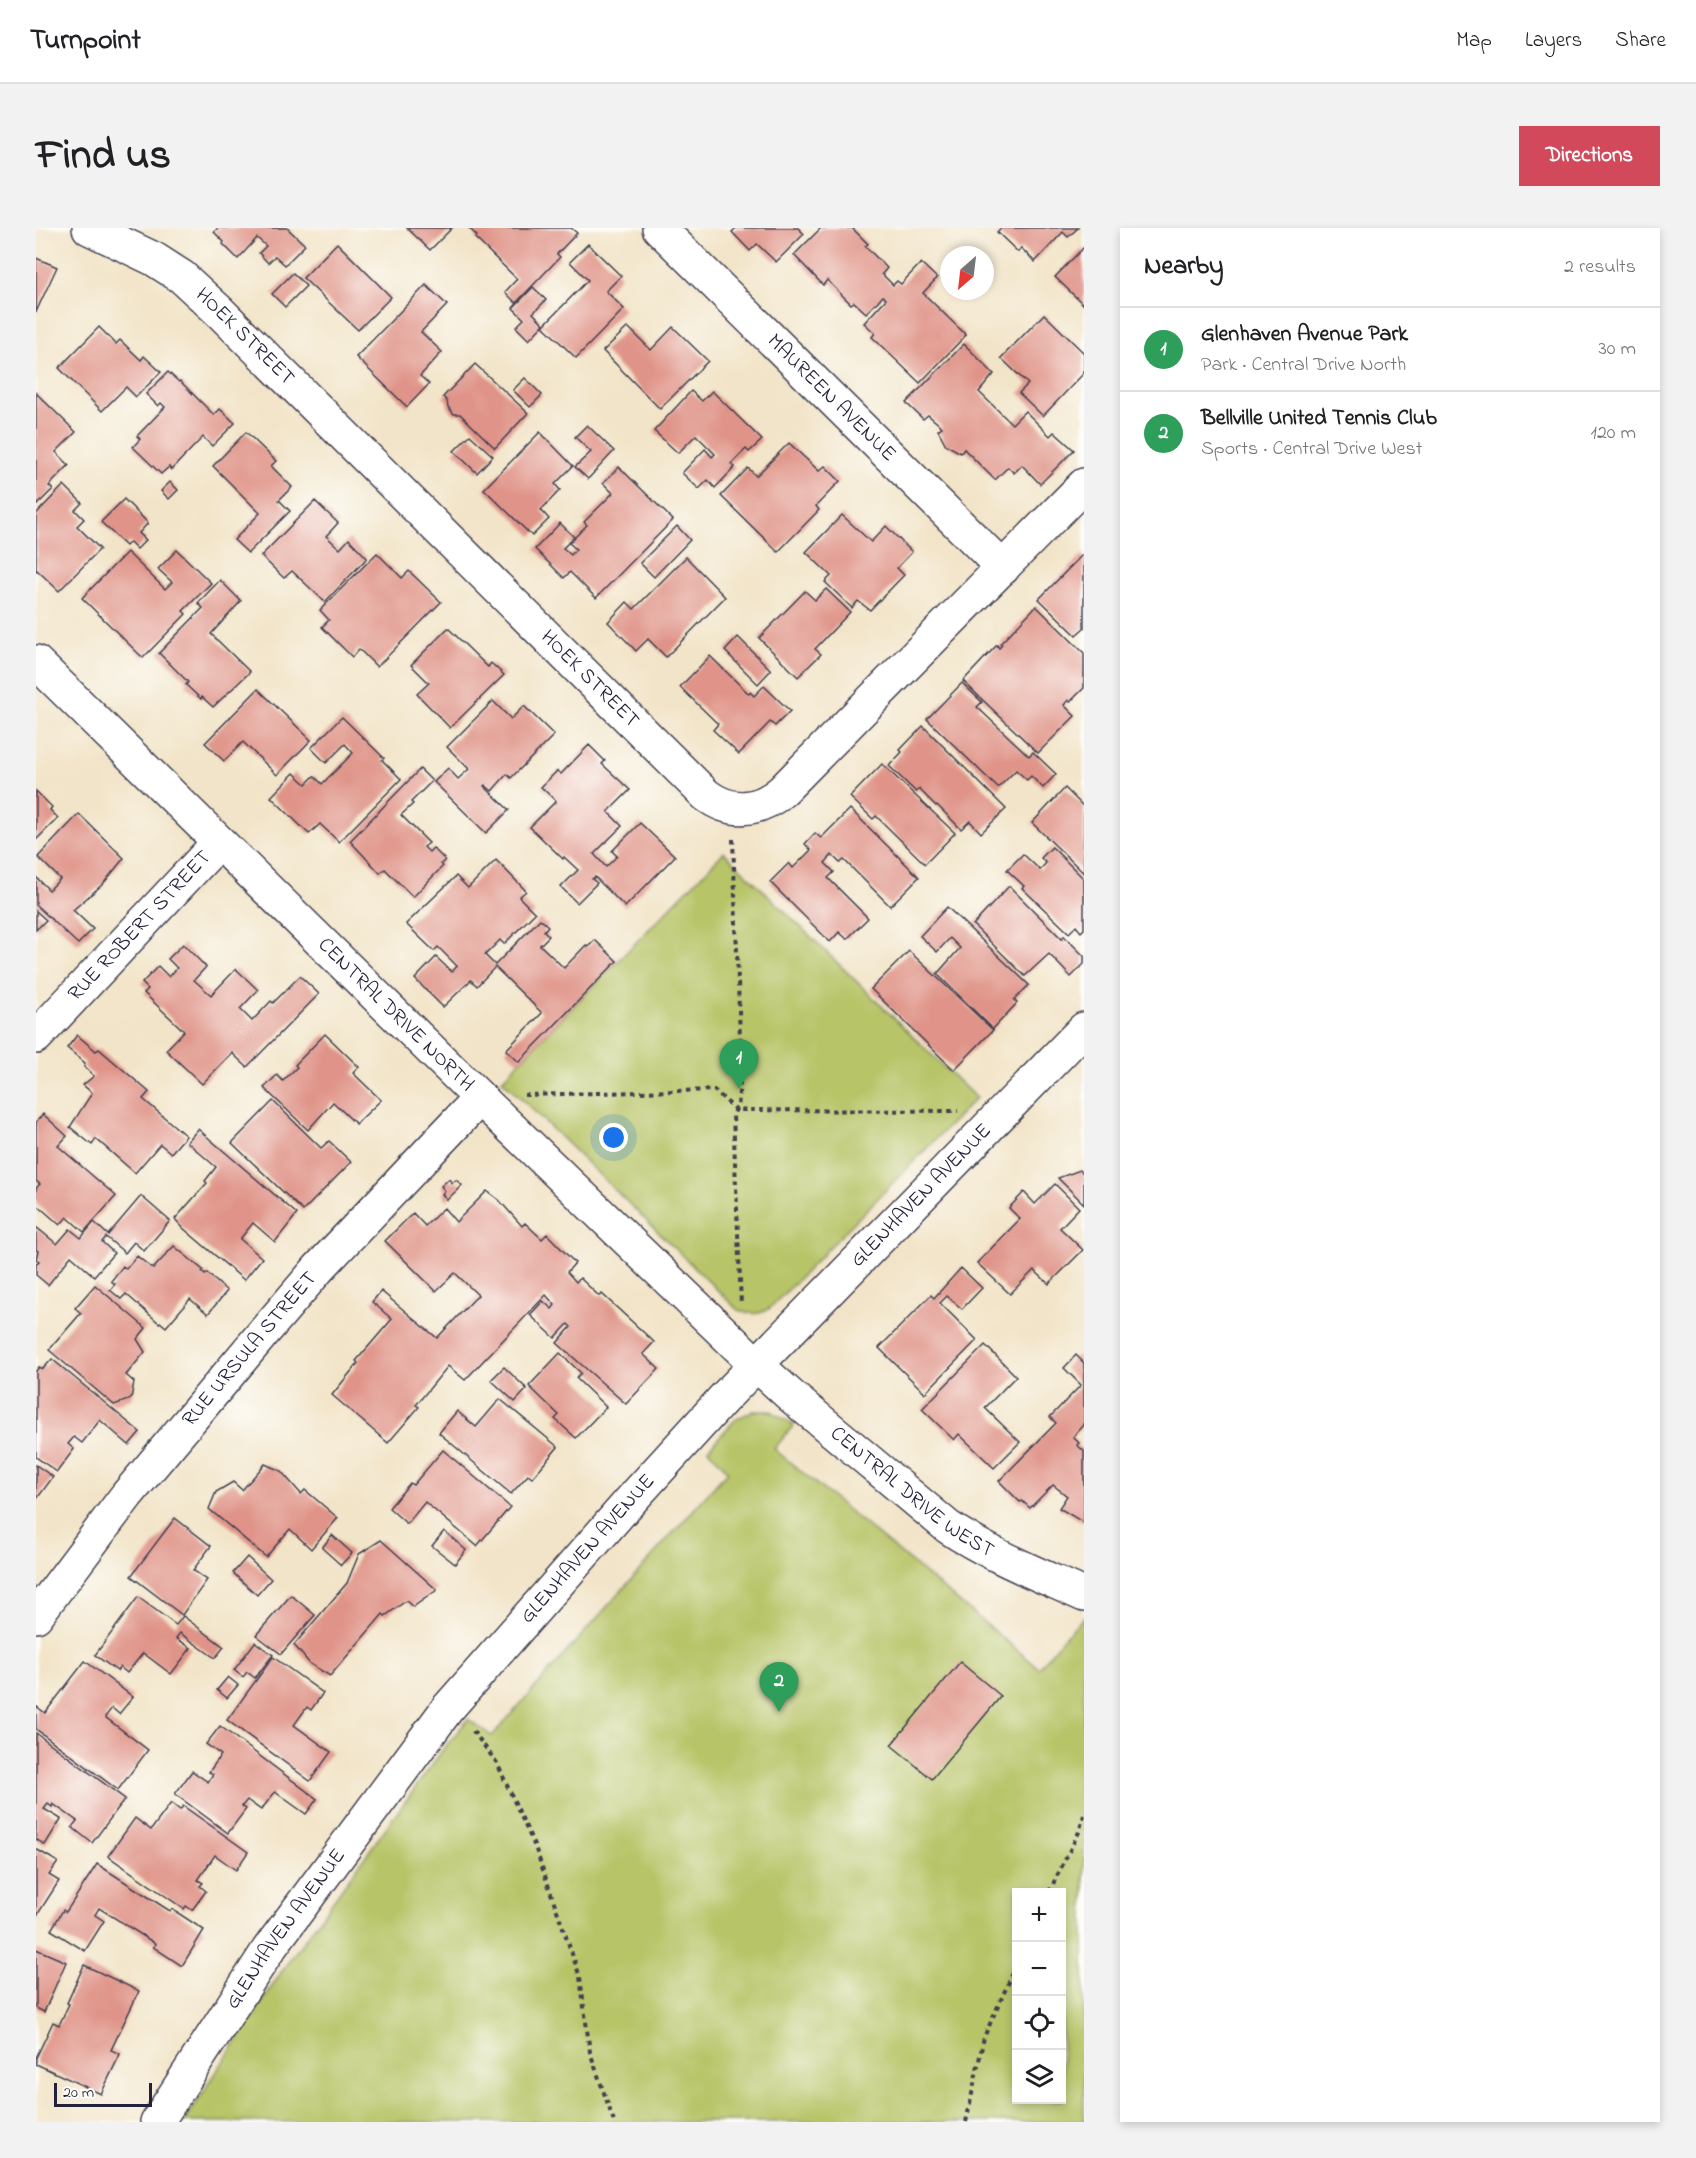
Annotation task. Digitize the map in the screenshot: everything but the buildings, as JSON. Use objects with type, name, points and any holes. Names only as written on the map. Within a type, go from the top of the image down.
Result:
[{"type":"street","name":"HOEK STREET","points":[[89,228],[154,259],[182,277],[706,795],[715,802],[735,808]]},
{"type":"street","name":"MAUREEN AVENUE","points":[[659,228],[1003,568]]},
{"type":"street","points":[[735,808],[759,806],[772,800],[782,791],[1084,485]]},
{"type":"street","name":"CENTRAL DRIVE NORTH","points":[[36,662],[757,1365]]},
{"type":"street","name":"RUE ROBERT STREET","points":[[36,1037],[219,842]]},
{"type":"street","name":"GLENHAVEN AVENUE","points":[[157,2122],[269,1949],[448,1708],[632,1499],[757,1365],[1084,1029]]},
{"type":"street","name":"RUE URSULA STREET","points":[[36,1616],[127,1495],[318,1269],[491,1108]]},
{"type":"street","name":"CENTRAL DRIVE WEST","points":[[757,1365],[948,1527],[997,1556],[1084,1595]]},
{"type":"path","points":[[719,1328],[741,1305],[733,1114],[738,1105],[741,1068],[732,826],[735,808]]},
{"type":"path","points":[[491,1108],[524,1094],[714,1090],[736,1110],[957,1112],[964,1105]]},
{"type":"path","points":[[448,1708],[467,1724],[497,1763],[535,1846],[580,1977],[590,2052],[614,2122]]},
{"type":"path","points":[[1052,1888],[1080,1832],[1084,1815]]},
{"type":"path","points":[[966,2122],[984,2037],[1012,1975]]},
{"type":"green space","points":[[724,852],[976,1098],[770,1308],[755,1314],[738,1310],[502,1080]]},
{"type":"green space","points":[[752,1411],[771,1411],[794,1425],[774,1449],[1039,1668],[1063,1638],[1084,1617],[1084,2122],[184,2122],[286,1965],[445,1747],[468,1719],[492,1736],[728,1471],[708,1449],[735,1420]]},
{"type":"place","name":"Glenhaven Avenue Park","points":[[739,1089]]},
{"type":"place","name":"Bellville United Tennis Club","points":[[779,1712]]}]
